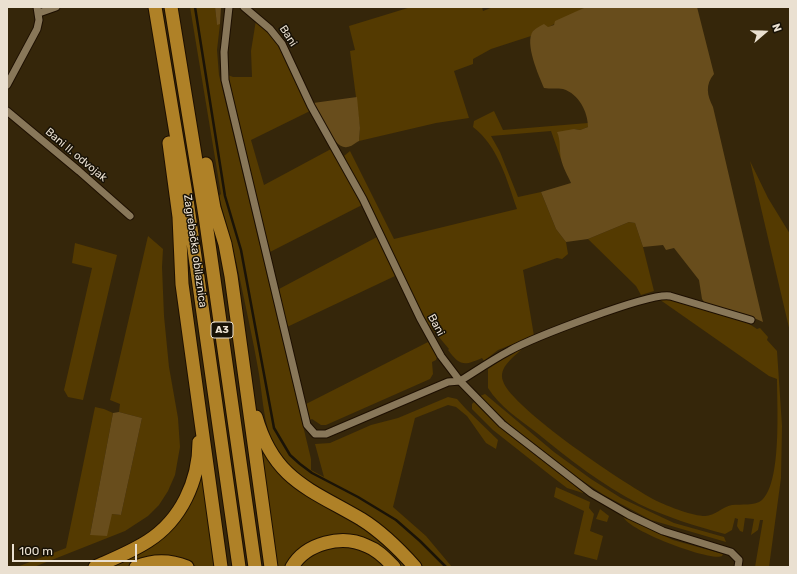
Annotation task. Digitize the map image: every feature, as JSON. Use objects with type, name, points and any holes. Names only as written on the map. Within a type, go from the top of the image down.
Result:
[{"type":"highway","name":"Zagrebačka obilaznica","points":[[155,7],[188,200],[239,567]]},
{"type":"highway","name":"Zagrebačka obilaznica","points":[[171,7],[186,94],[255,567]]},
{"type":"highway","points":[[186,94],[198,121],[214,208],[226,249],[245,372],[271,567]]},
{"type":"highway","points":[[174,116],[169,143],[180,217],[182,284],[221,567]]},
{"type":"highway","points":[[95,567],[149,541],[174,518],[188,495],[194,479],[199,447],[191,380],[194,367]]},
{"type":"highway","points":[[245,372],[262,433],[274,456],[282,467],[296,481],[314,494],[361,519],[378,530],[416,567]]},
{"type":"highway","points":[[292,567],[308,550],[319,545],[343,541],[356,541],[368,546],[382,555],[394,567]]},
{"type":"highway","points":[[136,567],[162,561],[188,567]]},
{"type":"street","points":[[7,85],[37,29],[38,10],[56,7]]},
{"type":"street","points":[[229,7],[224,52],[225,80],[307,425],[315,434],[326,434],[448,382],[460,381],[510,350],[592,317],[657,296],[670,296],[751,320]]},
{"type":"street","name":"Bani","points":[[244,7],[270,29],[282,44],[311,106],[363,199],[420,318],[441,356],[460,381],[502,424],[592,493],[623,512],[657,528],[686,539],[731,552],[739,560],[738,567]]},
{"type":"street","name":"Bani II. odvojak","points":[[7,111],[130,216]]},
{"type":"shaded area","points":[[190,7],[215,7],[217,24],[220,24],[217,50],[219,75],[311,459],[311,470],[324,477],[315,444],[330,443],[371,425],[398,418],[448,397],[457,399],[498,440],[496,449],[486,443],[467,416],[456,407],[448,405],[415,418],[393,507],[426,536],[452,567],[424,567],[409,550],[383,527],[355,508],[320,490],[296,474],[281,457],[274,446],[266,423],[259,374],[249,322],[236,261],[219,196],[221,194]]},
{"type":"shaded area","points":[[215,7],[221,7],[220,24],[217,25]]},
{"type":"shaded area","points":[[411,7],[482,7],[483,11],[493,7],[586,7],[547,28],[534,30],[531,36],[491,49],[473,59],[473,64],[454,71],[469,118],[436,123],[359,141],[360,128],[350,51],[355,50],[349,26]]},
{"type":"shaded area","points":[[586,7],[697,7],[714,74],[709,82],[708,94],[713,107],[763,322],[745,314],[705,303],[702,299],[699,280],[674,248],[666,250],[663,245],[643,247],[635,223],[629,222],[588,239],[566,242],[556,229],[541,192],[571,183],[564,169],[560,155],[557,132],[574,129],[580,130],[588,127],[588,121],[582,104],[569,91],[563,89],[544,88],[533,60],[530,43],[533,31],[537,28],[544,24],[548,27],[554,25],[555,21]]},
{"type":"shaded area","points":[[256,20],[273,37],[279,47],[310,111],[251,140],[264,185],[331,149],[362,205],[270,252],[228,75],[233,77],[252,77],[251,51]]},
{"type":"shaded area","points":[[357,97],[360,128],[359,141],[352,146],[342,146],[332,137],[313,103]]},
{"type":"shaded area","points":[[494,111],[503,130],[588,123],[588,127],[580,130],[574,129],[564,140],[561,146],[562,162],[551,131],[491,136],[500,152],[518,197],[541,192],[556,229],[566,242],[568,254],[562,259],[557,258],[523,270],[534,336],[498,350],[484,361],[482,358],[463,363],[459,362],[452,355],[448,350],[449,349],[422,317],[344,156],[350,151],[394,239],[517,209],[501,164],[489,144],[473,127],[474,121]]},
{"type":"shaded area","points":[[750,161],[768,198],[790,234],[790,332]]},
{"type":"shaded area","points":[[629,222],[635,223],[643,247],[654,291],[641,295],[636,286],[588,239]]},
{"type":"shaded area","points":[[148,236],[163,249],[162,267],[164,316],[169,367],[178,418],[180,447],[175,475],[168,491],[159,505],[148,516],[125,531],[34,567],[17,567],[66,548],[95,407],[113,413],[90,535],[112,514],[121,515],[142,418],[119,412],[120,404],[110,400]]},
{"type":"shaded area","points":[[377,237],[395,276],[287,327],[279,289]]},
{"type":"shaded area","points":[[75,243],[117,255],[83,400],[68,397],[64,390],[92,268],[72,263]]},
{"type":"shaded area","points":[[656,297],[678,301],[730,317],[757,329],[760,328],[768,337],[767,340],[777,351],[782,426],[781,478],[769,567],[755,567],[763,520],[760,520],[758,530],[751,535],[754,519],[745,518],[743,532],[740,531],[737,526],[738,519],[735,518],[732,530],[725,534],[681,521],[639,504],[612,489],[574,462],[510,412],[498,401],[488,388],[488,369],[512,353],[523,348],[505,367],[502,376],[503,381],[511,393],[527,409],[548,427],[599,465],[659,502],[694,515],[709,516],[732,505],[752,504],[759,502],[768,491],[773,477],[776,461],[778,424],[777,379],[769,376]]},
{"type":"shaded area","points":[[428,342],[437,357],[436,360],[432,362],[433,374],[430,379],[326,425],[321,425],[312,419],[310,420],[306,404]]},
{"type":"shaded area","points":[[485,394],[554,452],[591,479],[621,498],[674,523],[724,537],[726,542],[651,520],[604,495],[577,477],[509,424],[480,396]]},
{"type":"shaded area","points":[[474,402],[499,426],[583,493],[567,488],[493,430],[472,409],[472,404]]},
{"type":"shaded area","points":[[119,412],[142,418],[121,515],[112,514],[107,536],[90,535],[113,413]]},
{"type":"shaded area","points":[[261,442],[267,456],[364,526],[410,567],[400,567],[340,536],[286,567],[277,567]]},
{"type":"shaded area","points":[[202,464],[216,567],[198,567],[186,562],[141,560],[127,567],[107,567],[151,545]]},
{"type":"shaded area","points":[[556,487],[590,502],[589,508],[594,514],[590,531],[603,536],[597,560],[574,554],[584,511],[554,497]]},
{"type":"shaded area","points":[[600,509],[609,516],[607,522],[596,519]]},
{"type":"shaded area","points":[[623,516],[673,540],[723,554],[722,556],[715,557],[670,544],[638,529],[628,522]]},
{"type":"shaded area","points":[[350,546],[373,554],[387,567],[298,567],[309,557],[321,550]]},
{"type":"waterway","points":[[195,7],[225,196],[241,250],[274,428],[290,455],[300,464],[312,473],[358,497],[396,520],[446,567]]}]
